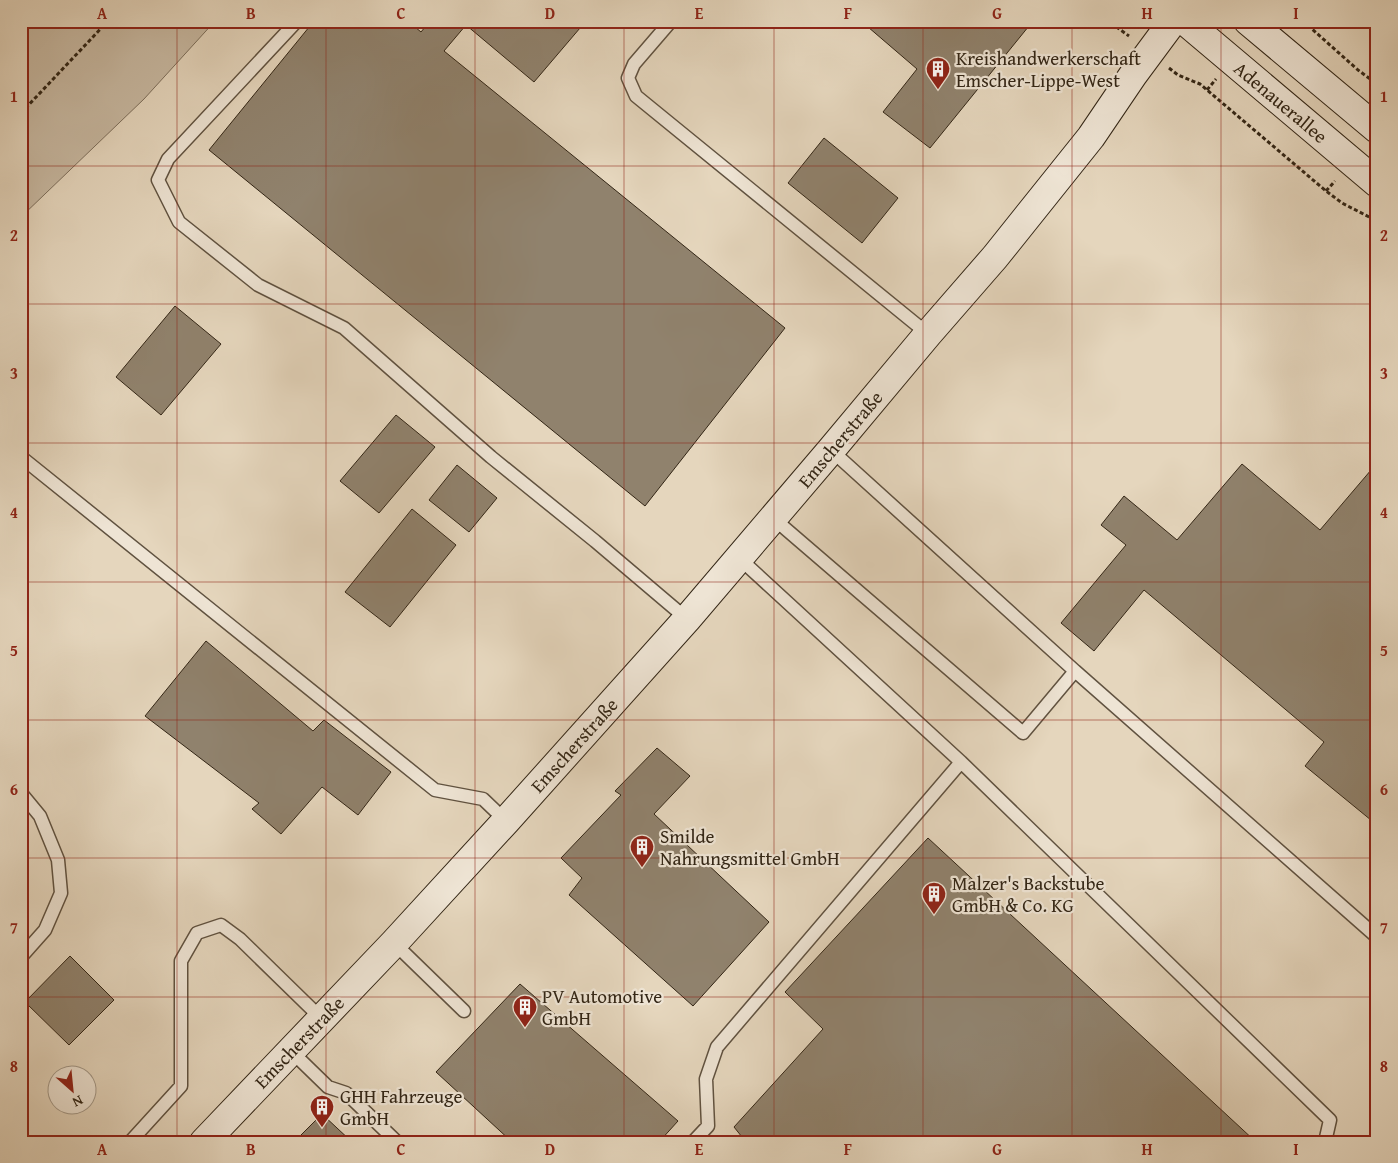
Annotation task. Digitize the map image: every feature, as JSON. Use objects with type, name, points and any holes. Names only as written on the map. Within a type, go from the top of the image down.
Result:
[{"type":"street","name":"Emscherstraße","points":[[204,1142],[394,943],[687,619],[995,256],[1091,137],[1149,52],[1174,21]]},
{"type":"street","name":"Adenauerallee","points":[[1185,21],[1377,183]]},
{"type":"street","points":[[1248,21],[1377,129]]},
{"type":"lane","points":[[297,21],[168,159],[158,180],[179,222],[258,285],[344,328],[491,456],[687,619]]},
{"type":"lane","points":[[671,21],[634,64],[628,78],[636,96],[928,334]]},
{"type":"lane","points":[[831,450],[1075,670],[1377,937]]},
{"type":"lane","points":[[21,457],[435,790],[483,799],[506,820]]},
{"type":"lane","points":[[773,518],[1023,733],[1075,670]]},
{"type":"lane","points":[[739,558],[961,762],[1330,1120],[1325,1142]]},
{"type":"lane","points":[[693,1142],[708,1126],[706,1079],[718,1047],[961,762]]},
{"type":"lane","points":[[21,793],[40,816],[58,860],[61,894],[44,930],[21,957]]},
{"type":"lane","points":[[130,1142],[181,1086],[181,961],[197,932],[221,925],[240,939],[322,1018]]},
{"type":"lane","points":[[394,943],[464,1011]]},
{"type":"lane","points":[[291,1051],[328,1087],[346,1093],[396,1142]]},
{"type":"path","points":[[21,113],[108,21]]},
{"type":"path","points":[[1116,21],[1115,26],[1178,75],[1200,84],[1326,191],[1342,203],[1377,221]]},
{"type":"path","points":[[1303,21],[1358,70],[1377,84]]},
{"type":"shaded area","points":[[21,21],[215,21],[144,99],[21,217]]},
{"type":"building","points":[[314,21],[408,21],[421,32],[430,21],[586,21],[534,82],[466,25],[444,51],[785,328],[645,506],[209,150]]},
{"type":"building","name":"Kreishandwerkerschaft Emscher-Lippe-West","points":[[861,21],[1033,21],[930,148],[883,112],[917,69]]},
{"type":"building","points":[[824,138],[898,198],[862,243],[788,183]]},
{"type":"building","points":[[175,306],[221,344],[161,415],[116,377]]},
{"type":"building","points":[[396,415],[435,447],[379,513],[340,481]]},
{"type":"building","points":[[1377,463],[1377,825],[1305,766],[1324,742],[1144,590],[1094,651],[1061,623],[1126,545],[1101,525],[1124,496],[1177,540],[1242,464],[1320,530]]},
{"type":"building","points":[[457,465],[497,498],[469,532],[429,500]]},
{"type":"building","points":[[412,509],[456,545],[390,627],[345,592]]},
{"type":"building","points":[[206,641],[313,731],[324,720],[391,772],[358,815],[322,787],[281,834],[252,809],[259,803],[145,716]]},
{"type":"building","name":"Smilde Nahrungsmittel GmbH","points":[[657,748],[690,776],[654,814],[769,922],[693,1006],[569,895],[582,878],[561,858],[621,795],[615,791]]},
{"type":"building","name":"Malzer's Backstube GmbH & Co. KG","points":[[928,838],[1256,1142],[746,1142],[734,1127],[823,1029],[785,992]]},
{"type":"building","points":[[70,956],[114,1000],[69,1045],[25,1002]]},
{"type":"building","name":"PV Automotive GmbH","points":[[520,984],[678,1121],[659,1142],[512,1142],[436,1072]]},
{"type":"building","name":"GHH Fahrzeuge GmbH","points":[[322,1114],[352,1142],[294,1142]]},
{"type":"place","name":"Kreishandwerkerschaft Emscher-Lippe-West","points":[[938,90]]},
{"type":"place","name":"Smilde Nahrungsmittel GmbH","points":[[642,868]]},
{"type":"place","name":"Malzer's Backstube GmbH & Co. KG","points":[[934,915]]},
{"type":"place","name":"PV Automotive GmbH","points":[[525,1028]]},
{"type":"place","name":"GHH Fahrzeuge GmbH","points":[[322,1128]]}]
